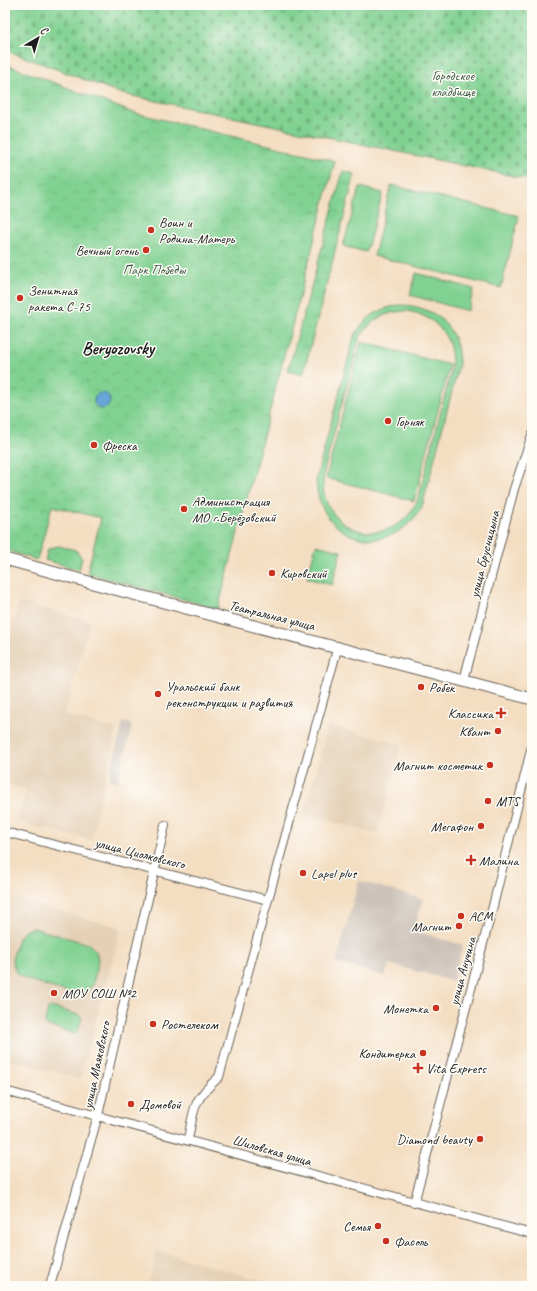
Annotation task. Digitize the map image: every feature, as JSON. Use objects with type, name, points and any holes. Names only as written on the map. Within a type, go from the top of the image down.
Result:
[{"type":"street","name":"улица Брусницына","points":[[464,680],[514,489],[532,435]]},
{"type":"street","name":"Театральная улица","points":[[5,559],[237,623],[338,646],[532,699]]},
{"type":"street","points":[[188,1140],[194,1106],[204,1090],[219,1077],[338,646]]},
{"type":"street","name":"улица Анучина","points":[[414,1202],[491,913],[532,746]]},
{"type":"street","name":"улица Маяковского","points":[[50,1286],[98,1115],[165,825]]},
{"type":"street","name":"улица Циолковского","points":[[5,832],[154,869],[268,900]]},
{"type":"street","name":"Шиловская улица","points":[[5,1091],[532,1234]]},
{"type":"shaded area","points":[[19,602],[90,621],[65,715],[117,729],[91,840],[17,822],[26,789],[5,784],[5,655]]},
{"type":"shaded area","points":[[123,722],[132,725],[118,782],[109,779]]},
{"type":"shaded area","points":[[328,725],[401,744],[377,834],[304,814]]},
{"type":"shaded area","points":[[359,881],[423,899],[414,931],[463,945],[453,981],[389,964],[385,976],[336,963]]},
{"type":"shaded area","name":"МОУ СОШ №2","points":[[5,896],[121,928],[80,1079],[5,1058]]},
{"type":"shaded area","points":[[157,1251],[281,1286],[147,1286]]},
{"type":"green space","name":"Городское кладбище","points":[[5,5],[532,5],[532,180],[123,94],[5,50]]},
{"type":"green space","name":"Парк Победы","points":[[5,64],[131,112],[335,161],[218,609],[87,573],[101,518],[52,506],[37,560],[5,550]]},
{"type":"green space","points":[[343,171],[355,174],[303,375],[288,371]]},
{"type":"green space","points":[[391,185],[519,216],[501,288],[374,256]]},
{"type":"green space","points":[[360,187],[383,193],[366,252],[343,246]]},
{"type":"green space","points":[[416,273],[474,289],[468,311],[410,295]]},
{"type":"green space","points":[[399,305],[424,309],[443,321],[455,340],[459,364],[422,507],[408,524],[392,535],[375,539],[357,537],[342,530],[328,518],[320,501],[316,479],[354,337],[362,325],[372,315]],"holes":[[[400,311],[408,311],[419,314],[437,325],[443,332],[451,350],[452,361],[451,372],[419,496],[408,515],[393,527],[376,532],[359,530],[343,523],[331,510],[324,493],[324,471],[359,339],[368,327],[379,318],[386,315]]]},
{"type":"green space","name":"Горняк","points":[[361,342],[450,365],[414,501],[326,478]]},
{"type":"green space","points":[[316,545],[341,551],[332,585],[307,578]]},
{"type":"green space","points":[[58,546],[76,550],[82,558],[79,570],[45,560],[48,549]]},
{"type":"green space","points":[[33,928],[89,944],[96,951],[98,959],[93,985],[86,992],[76,995],[25,979],[16,972],[12,960],[18,938],[26,930]]},
{"type":"green space","points":[[51,1007],[79,1015],[82,1018],[78,1031],[75,1034],[46,1025],[45,1021],[48,1009]]},
{"type":"water","points":[[102,393],[109,398],[110,401],[105,408],[102,409],[95,404],[94,401],[99,394]]},
{"type":"place","name":"Воин и Родина-Матерь","points":[[151,230]]},
{"type":"place","name":"Вечный огонь","points":[[146,250]]},
{"type":"place","name":"Зенитная ракета С-75","points":[[20,298]]},
{"type":"place","name":"Горняк","points":[[388,421]]},
{"type":"place","name":"Фреска","points":[[94,445]]},
{"type":"place","name":"Администрация МО г.Берёзовский","points":[[184,509]]},
{"type":"place","name":"Кировский","points":[[272,573]]},
{"type":"place","name":"Робек","points":[[421,687]]},
{"type":"place","name":"Уральский банк реконструкции и развития","points":[[158,694]]},
{"type":"place","name":"Классика","points":[[501,713]]},
{"type":"place","name":"Квант","points":[[498,731]]},
{"type":"place","name":"Магнит косметик","points":[[490,765]]},
{"type":"place","name":"MTS","points":[[488,801]]},
{"type":"place","name":"Мегафон","points":[[481,826]]},
{"type":"place","name":"Малина","points":[[471,860]]},
{"type":"place","name":"Lapel plus","points":[[303,873]]},
{"type":"place","name":"АСМ","points":[[461,916]]},
{"type":"place","name":"Магнит","points":[[459,926]]},
{"type":"place","name":"МОУ СОШ №2","points":[[54,993]]},
{"type":"place","name":"Монетка","points":[[436,1008]]},
{"type":"place","name":"Ростелеком","points":[[153,1024]]},
{"type":"place","name":"Кондитерка","points":[[423,1053]]},
{"type":"place","name":"Vita Express","points":[[418,1068]]},
{"type":"place","name":"Домовой","points":[[131,1104]]},
{"type":"place","name":"Diamond beauty","points":[[480,1139]]},
{"type":"place","name":"Семья","points":[[378,1226]]},
{"type":"place","name":"Фасоль","points":[[386,1241]]},
{"type":"district","name":"Beryozovsky","points":[[118,348]]}]
